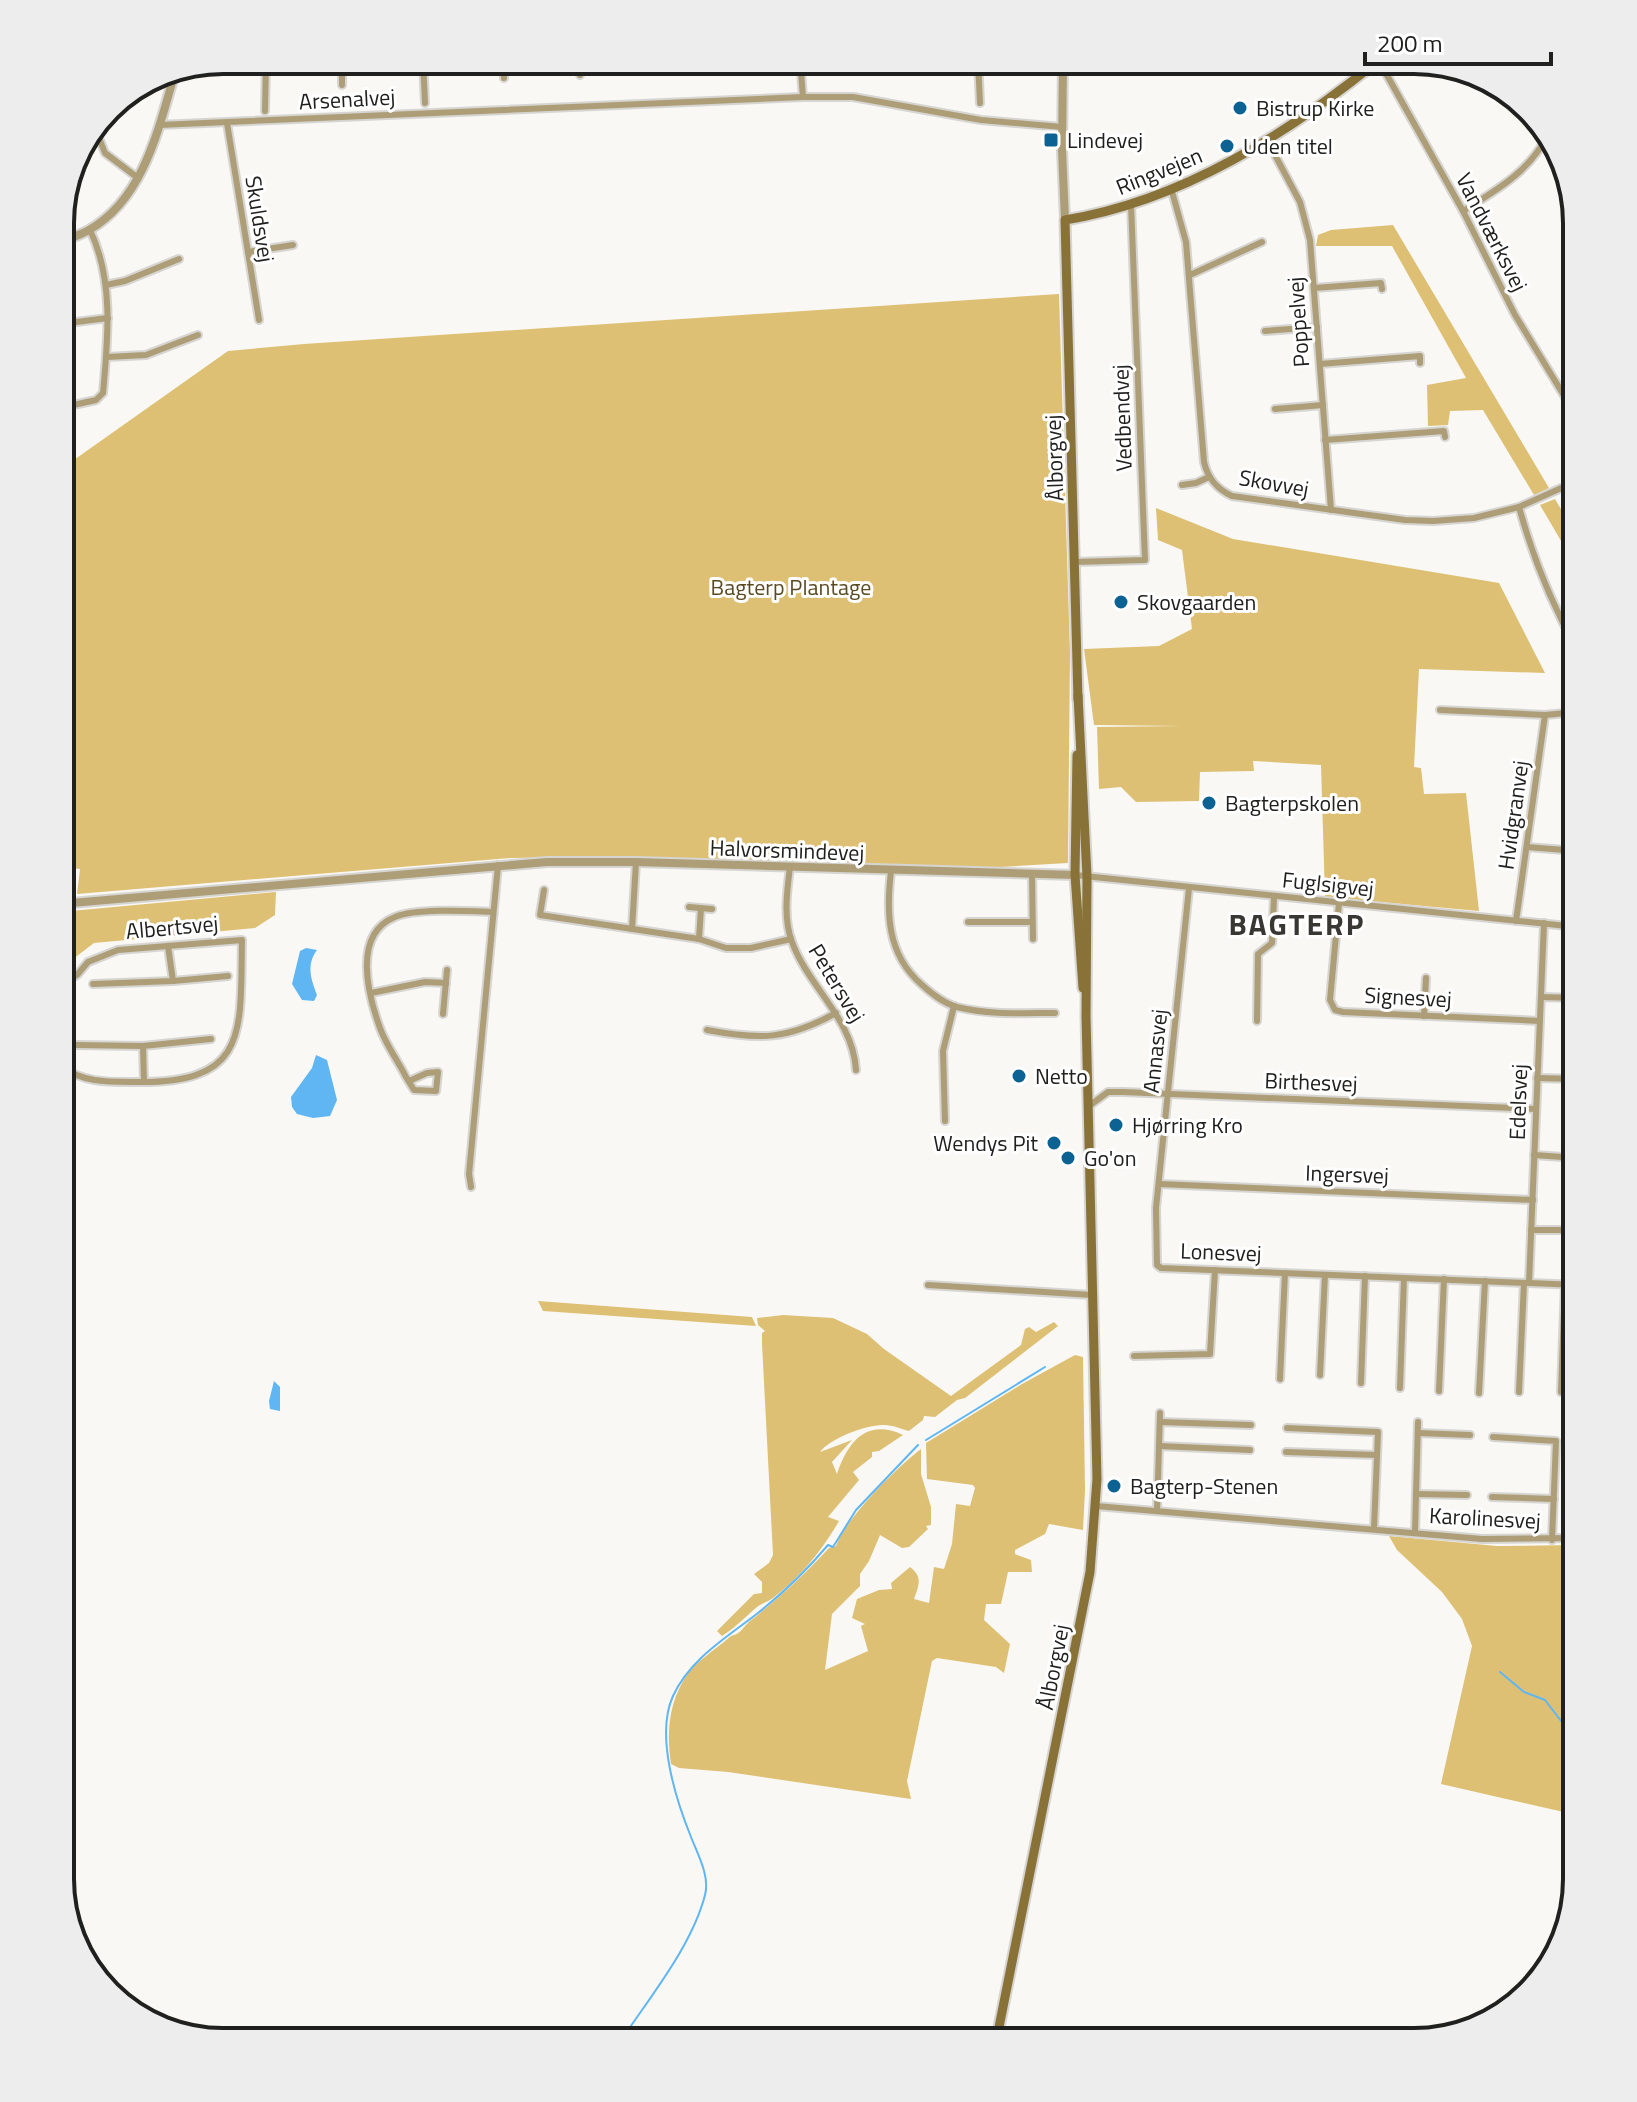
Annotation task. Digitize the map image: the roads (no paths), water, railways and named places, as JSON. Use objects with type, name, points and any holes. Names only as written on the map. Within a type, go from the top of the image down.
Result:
[{"type":"main road","name":"Ringvejen","points":[[1065,220],[1131,204],[1171,188],[1267,140],[1315,110],[1361,74]]},
{"type":"main road","name":"Ålborgvej","points":[[999,2028],[1090,1572],[1096,1506],[1086,1016],[1087,877],[1078,695],[1065,220]]},
{"type":"main road","name":"Ålborgvej","points":[[1078,695],[1075,875],[1086,1016]]},
{"type":"street","points":[[265,111],[266,74]]},
{"type":"street","points":[[342,74],[342,85]]},
{"type":"street","points":[[424,74],[425,103]]},
{"type":"street","points":[[504,74],[504,78]]},
{"type":"street","points":[[801,74],[803,97]]},
{"type":"street","points":[[979,74],[980,103]]},
{"type":"street","points":[[1063,74],[1065,220]]},
{"type":"street","name":"Vandværksvej","points":[[1387,74],[1463,211],[1515,315],[1563,394]]},
{"type":"street","points":[[74,237],[90,230],[122,200],[138,178],[172,83]]},
{"type":"street","name":"Arsenalvej","points":[[159,125],[853,97],[981,120],[1062,127]]},
{"type":"street","name":"Skuldsvej","points":[[227,123],[259,320]]},
{"type":"street","name":"Poppelvej","points":[[1267,140],[1300,202],[1310,240],[1331,510]]},
{"type":"street","points":[[99,141],[105,153],[138,178]]},
{"type":"street","points":[[1463,211],[1518,175],[1541,146]]},
{"type":"street","name":"Skovvej","points":[[1171,188],[1181,216],[1190,275],[1204,462],[1215,485],[1232,496],[1433,521],[1474,518],[1519,507],[1563,487]]},
{"type":"street","name":"Vedbendvej","points":[[1074,562],[1145,560],[1131,204]]},
{"type":"street","points":[[74,405],[101,398],[107,357],[106,285],[100,252],[90,230]]},
{"type":"street","points":[[1190,275],[1262,242]]},
{"type":"street","points":[[248,252],[293,245]]},
{"type":"street","points":[[106,285],[125,281],[179,259]]},
{"type":"street","points":[[1314,288],[1381,283],[1382,289]]},
{"type":"street","points":[[74,322],[108,318]]},
{"type":"street","points":[[1265,331],[1317,327]]},
{"type":"street","points":[[107,357],[146,355],[198,335]]},
{"type":"street","points":[[1320,364],[1420,356],[1420,363]]},
{"type":"street","points":[[1275,409],[1323,405]]},
{"type":"street","points":[[1325,440],[1444,431],[1445,437]]},
{"type":"street","points":[[1182,485],[1209,477]]},
{"type":"street","points":[[1519,507],[1546,589],[1563,622]]},
{"type":"street","points":[[1440,710],[1563,713]]},
{"type":"street","name":"Hvidgranvej","points":[[1516,921],[1545,715]]},
{"type":"street","points":[[1527,847],[1563,850]]},
{"type":"street","name":"Halvorsmindevej","points":[[74,903],[559,862],[1075,875]]},
{"type":"street","points":[[632,929],[636,862]]},
{"type":"street","points":[[471,1187],[469,1174],[498,865]]},
{"type":"street","name":"Petersvej","points":[[790,867],[787,904],[791,939],[805,968],[836,1013],[853,1045],[856,1070]]},
{"type":"street","points":[[891,871],[887,909],[892,940],[911,976],[954,1006],[998,1013],[1055,1013]]},
{"type":"street","points":[[1032,874],[1033,939]]},
{"type":"street","name":"Fuglsigvej","points":[[1075,875],[1563,925]]},
{"type":"street","name":"Annasvej","points":[[1157,1265],[1155,1234],[1159,1184],[1189,888]]},
{"type":"street","points":[[544,890],[540,915],[699,939],[726,948],[763,946],[791,939]]},
{"type":"street","points":[[1257,1021],[1258,954],[1272,943],[1274,897]]},
{"type":"street","name":"Signesvej","points":[[1339,903],[1331,1006],[1343,1012],[1540,1021]]},
{"type":"street","points":[[689,907],[712,909]]},
{"type":"street","points":[[699,939],[701,908]]},
{"type":"street","points":[[409,1081],[433,1071],[438,1072],[436,1091],[414,1090],[380,1029],[367,974],[368,951],[376,931],[384,922],[406,914],[493,912]]},
{"type":"street","points":[[968,922],[1032,922]]},
{"type":"street","name":"Edelsvej","points":[[1527,1283],[1544,923]]},
{"type":"street","name":"Albertsvej","points":[[74,975],[102,954],[118,950],[242,940],[238,1028],[228,1052],[216,1065],[200,1076],[177,1081],[96,1082],[74,1073]]},
{"type":"street","points":[[168,946],[173,981]]},
{"type":"street","points":[[443,1014],[447,970]]},
{"type":"street","points":[[93,984],[228,976]]},
{"type":"street","points":[[1424,1016],[1426,978]]},
{"type":"street","points":[[371,993],[425,982],[446,983]]},
{"type":"street","points":[[1541,997],[1563,998]]},
{"type":"street","points":[[945,1121],[943,1051],[954,1006]]},
{"type":"street","points":[[707,1030],[746,1037],[779,1036],[811,1027],[836,1013]]},
{"type":"street","points":[[75,1045],[143,1046],[211,1039]]},
{"type":"street","points":[[143,1046],[144,1082]]},
{"type":"street","points":[[1537,1078],[1563,1079]]},
{"type":"street","name":"Birthesvej","points":[[1088,1107],[1108,1092],[1536,1109]]},
{"type":"street","points":[[1534,1155],[1563,1157]]},
{"type":"street","name":"Ingersvej","points":[[1159,1184],[1533,1200]]},
{"type":"street","points":[[1531,1230],[1563,1230]]},
{"type":"street","name":"Lonesvej","points":[[1157,1265],[1161,1268],[1563,1284]]},
{"type":"street","points":[[1134,1356],[1210,1354],[1215,1270]]},
{"type":"street","name":"Lonesvej","points":[[1280,1379],[1285,1273]]},
{"type":"street","points":[[1320,1375],[1325,1275]]},
{"type":"street","points":[[1361,1383],[1365,1276]]},
{"type":"street","points":[[1400,1388],[1404,1278]]},
{"type":"street","points":[[1439,1391],[1444,1279]]},
{"type":"street","points":[[1479,1393],[1485,1281]]},
{"type":"street","points":[[1519,1392],[1527,1283]]},
{"type":"street","points":[[928,1285],[1092,1295]]},
{"type":"street","points":[[1561,1392],[1563,1338]]},
{"type":"street","points":[[1157,1511],[1160,1413]]},
{"type":"street","points":[[1160,1422],[1251,1425]]},
{"type":"street","name":"Karolinesvej","points":[[1415,1532],[1418,1422]]},
{"type":"street","points":[[1287,1428],[1377,1431],[1374,1529]]},
{"type":"street","points":[[1418,1433],[1470,1435]]},
{"type":"street","name":"Karolinesvej","points":[[1493,1437],[1556,1440],[1552,1540]]},
{"type":"street","points":[[1159,1446],[1250,1450]]},
{"type":"street","points":[[1286,1452],[1377,1455]]},
{"type":"street","name":"Karolinesvej","points":[[1416,1494],[1467,1495]]},
{"type":"street","name":"Karolinesvej","points":[[1492,1497],[1554,1499]]},
{"type":"street","name":"Karolinesvej","points":[[1096,1506],[1482,1539],[1563,1539]]},
{"type":"water","points":[[306,948],[317,950],[311,967],[317,995],[314,1001],[302,1000],[292,984],[300,951]]},
{"type":"water","points":[[316,1055],[327,1060],[337,1100],[330,1116],[313,1118],[297,1114],[291,1097],[312,1068]]},
{"type":"water","points":[[274,1381],[280,1387],[280,1411],[270,1409]]},
{"type":"waterway","points":[[926,1440],[1045,1367]]},
{"type":"waterway","points":[[630,2028],[680,1952],[699,1914],[706,1888],[702,1866],[679,1805],[670,1767],[666,1729],[673,1696],[699,1660],[777,1597],[828,1545],[833,1547],[856,1510],[918,1445]]},
{"type":"waterway","points":[[1500,1672],[1524,1692],[1545,1700],[1563,1723]]},
{"type":"place","name":"Bistrup Kirke","points":[[1240,108]]},
{"type":"place","name":"Lindevej","points":[[1051,140]]},
{"type":"place","name":"Uden titel","points":[[1227,146]]},
{"type":"place","name":"Skovgaarden","points":[[1121,602]]},
{"type":"place","name":"Bagterpskolen","points":[[1209,803]]},
{"type":"place","name":"Netto","points":[[1019,1076]]},
{"type":"place","name":"Hjørring Kro","points":[[1116,1125]]},
{"type":"place","name":"Wendys Pit","points":[[1054,1143]]},
{"type":"place","name":"Go'on","points":[[1068,1158]]},
{"type":"place","name":"Bagterp-Stenen","points":[[1114,1486]]},
{"type":"district","name":"BAGTERP","points":[[1297,925]]},
{"type":"park label","name":"Bagterp Plantage","points":[[791,587]]}]
